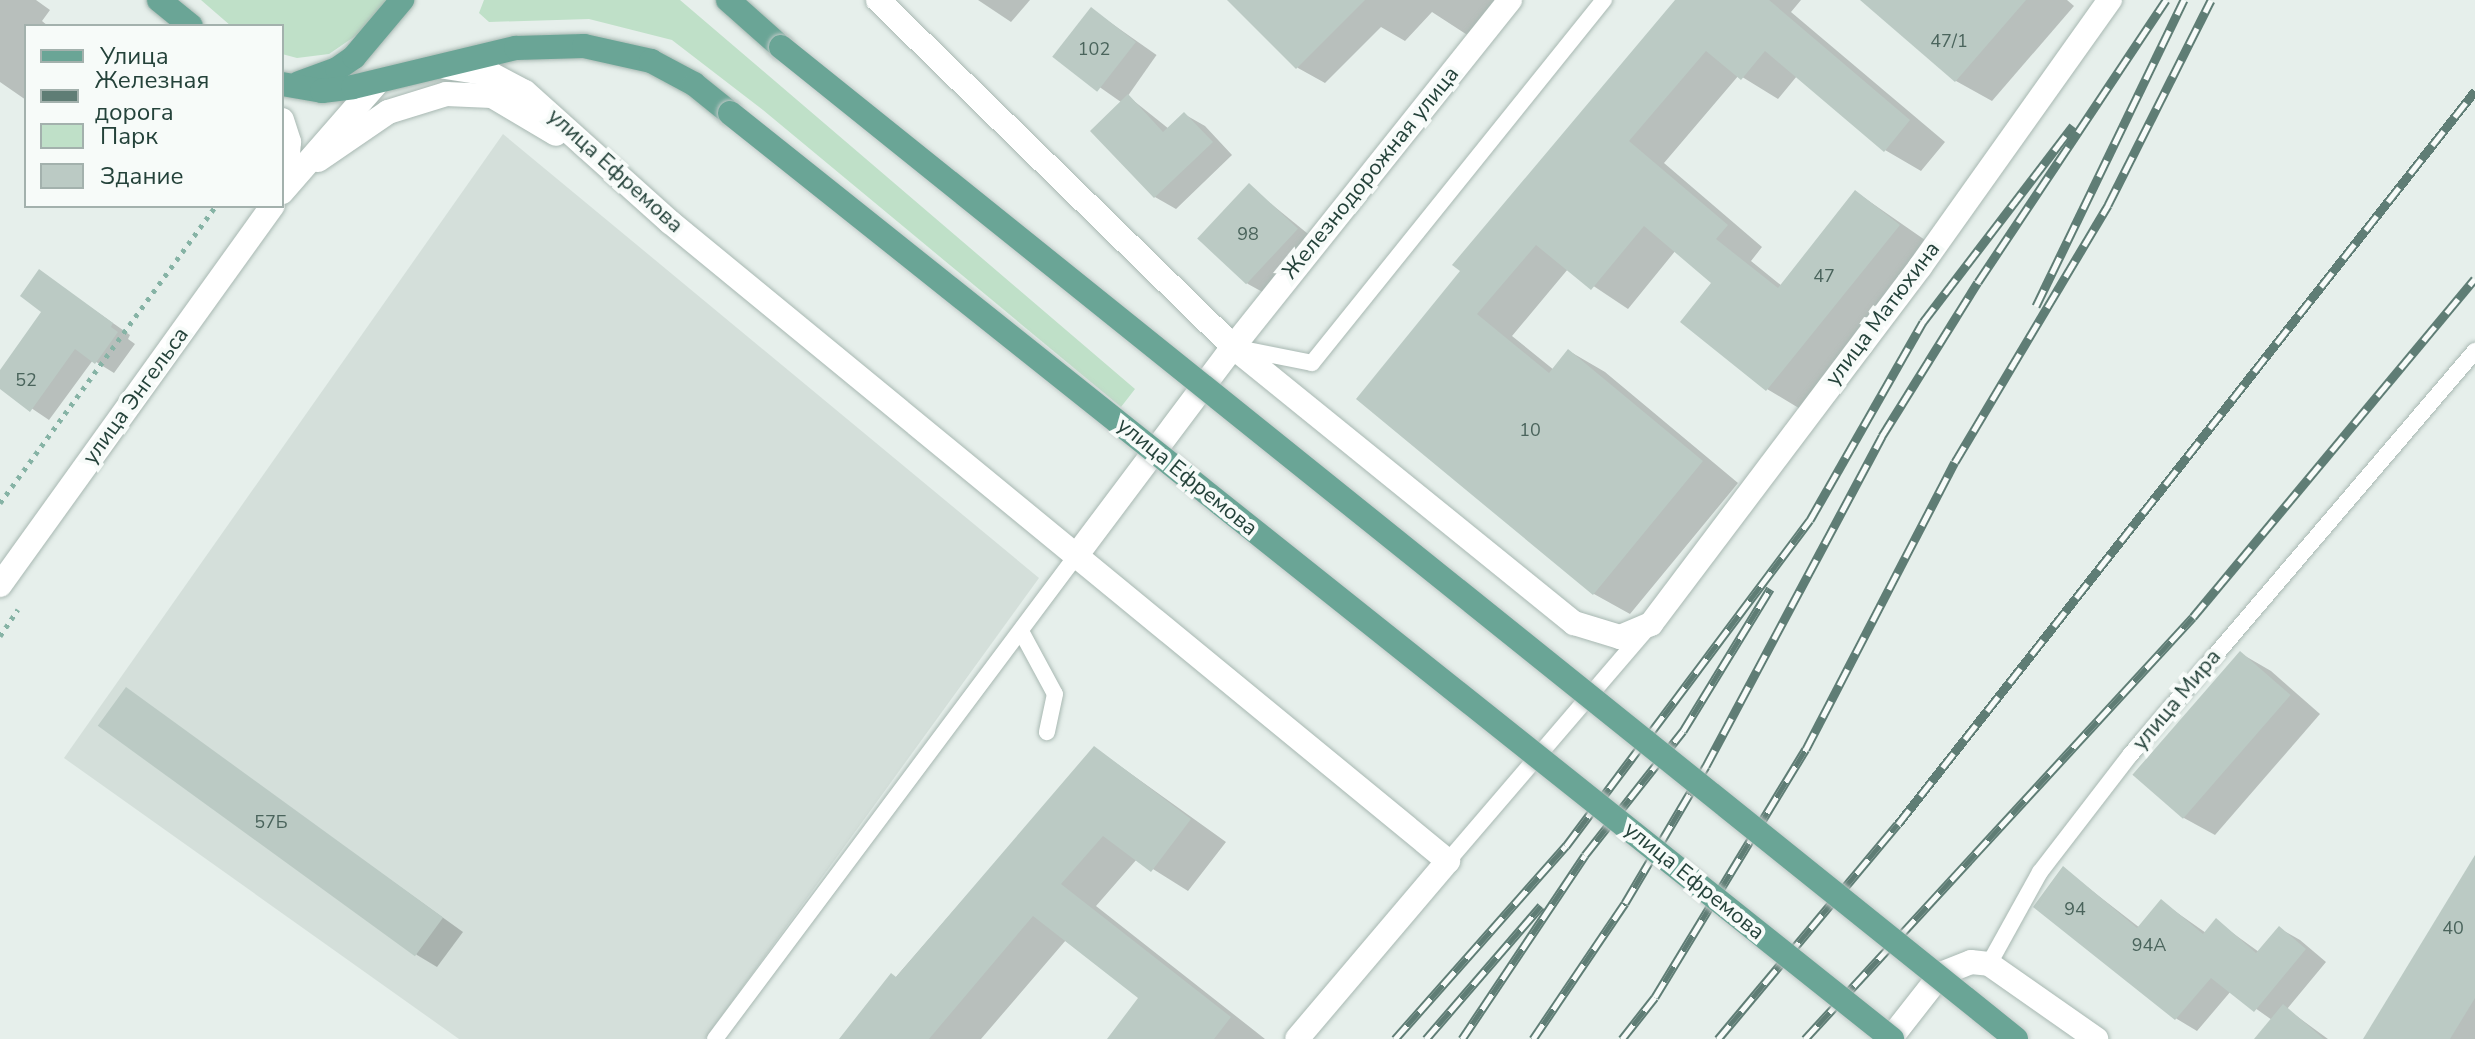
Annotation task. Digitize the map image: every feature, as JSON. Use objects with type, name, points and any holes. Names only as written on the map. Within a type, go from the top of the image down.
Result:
[{"type":"main road","points":[[159,0],[189,24]]},
{"type":"main road","points":[[284,84],[337,69],[369,43],[402,0]]},
{"type":"main road","points":[[728,0],[781,47],[2016,1039]]},
{"type":"main road","name":"улица Ефремова","points":[[284,84],[322,91],[377,83],[516,48],[595,48],[651,61],[694,84],[1891,1039]]},
{"type":"street","points":[[878,0],[1233,347],[1574,623],[1620,637],[1651,624]]},
{"type":"street","name":"Железнодорожная улица","points":[[1079,552],[1233,347],[1510,0]]},
{"type":"street","name":"улица Матюхина","points":[[1651,624],[1920,267],[2110,0]]},
{"type":"street","name":"улица Ефремова","points":[[432,67],[469,68],[512,84],[622,180],[1079,552],[1448,861]]},
{"type":"street","name":"улица Энгельса","points":[[284,190],[377,83]]},
{"type":"street","points":[[284,192],[388,112],[462,92],[492,96],[516,108],[622,180]]},
{"type":"street","points":[[284,126],[289,142],[284,171]]},
{"type":"street","name":"улица Энгельса","points":[[0,585],[271,208]]},
{"type":"street","points":[[1297,1039],[1448,861]]},
{"type":"street","points":[[1891,1039],[1941,974],[1954,965],[1989,964],[2096,1039]]},
{"type":"lane","points":[[1233,347],[1312,363],[1604,0]]},
{"type":"lane","name":"улица Мира","points":[[1989,964],[2040,872],[2131,754],[2475,351]]},
{"type":"lane","points":[[715,1039],[1022,633],[1079,552]]},
{"type":"lane","points":[[1448,861],[1651,624]]},
{"type":"lane","points":[[1022,633],[1055,694],[1047,732]]},
{"type":"path","points":[[0,503],[215,208]]},
{"type":"shaded area","points":[[503,134],[1039,578],[705,1039],[459,1039],[64,758]]},
{"type":"green space","points":[[201,0],[387,0],[364,30],[329,54],[297,58],[284,55],[284,24],[229,24]]},
{"type":"green space","points":[[484,0],[680,0],[1135,389],[1121,407],[763,110],[672,40],[589,19],[489,22],[479,13]]},
{"type":"building","points":[[1227,0],[1365,0],[1296,69]]},
{"type":"building","points":[[1675,0],[1769,0],[1910,120],[1884,152],[1765,51],[1741,80],[1706,51],[1629,141],[1728,225],[1716,239],[1778,288],[1855,190],[1900,225],[1766,391],[1680,322],[1711,283],[1644,226],[1591,290],[1536,245],[1477,314],[1549,373],[1568,349],[1703,461],[1593,595],[1356,399],[1460,271],[1452,265]]},
{"type":"building","points":[[1860,0],[2026,0],[1955,82]]},
{"type":"building","points":[[1091,7],[1136,42],[1097,92],[1052,57]]},
{"type":"building","points":[[1128,94],[1163,132],[1184,112],[1213,142],[1154,198],[1090,131]]},
{"type":"building","points":[[1249,183],[1298,229],[1246,284],[1197,239]]},
{"type":"building","points":[[39,269],[113,323],[111,327],[118,332],[95,364],[75,349],[30,412],[0,389],[0,370],[41,312],[20,296]]},
{"type":"building","points":[[2240,651],[2291,695],[2183,819],[2132,775]]},
{"type":"building","points":[[126,687],[443,917],[415,956],[98,726]]},
{"type":"building","points":[[1094,746],[1191,819],[1151,872],[1103,836],[1061,884],[1231,1017],[1214,1039],[1107,1039],[1138,998],[1033,916],[929,1039],[839,1039],[891,973],[896,977]]},
{"type":"building","points":[[2475,855],[2475,998],[2450,1039],[2363,1039]]},
{"type":"building","points":[[2063,866],[2137,928],[2161,899],[2203,934],[2216,918],[2256,953],[2279,926],[2306,949],[2254,1012],[2211,978],[2175,1020],[2033,907]]},
{"type":"building","points":[[2283,1004],[2324,1039],[2254,1039]]},
{"type":"railway","points":[[1533,1039],[1625,903],[1706,766],[1882,436],[1978,282],[2166,0]]},
{"type":"railway","points":[[2036,306],[2184,0]]},
{"type":"railway","points":[[1622,1039],[1655,997],[1806,749],[1955,462],[2108,205],[2211,0]]},
{"type":"railway","points":[[1718,1039],[1898,824],[2475,91]]},
{"type":"railway","points":[[1395,1039],[1566,846],[1810,520],[1923,322],[2073,126]]},
{"type":"railway","points":[[1805,1039],[2193,617],[2475,279]]},
{"type":"railway","points":[[1462,1039],[1585,855],[1683,731],[1770,589]]},
{"type":"railway","points":[[1426,1039],[1541,906]]}]
